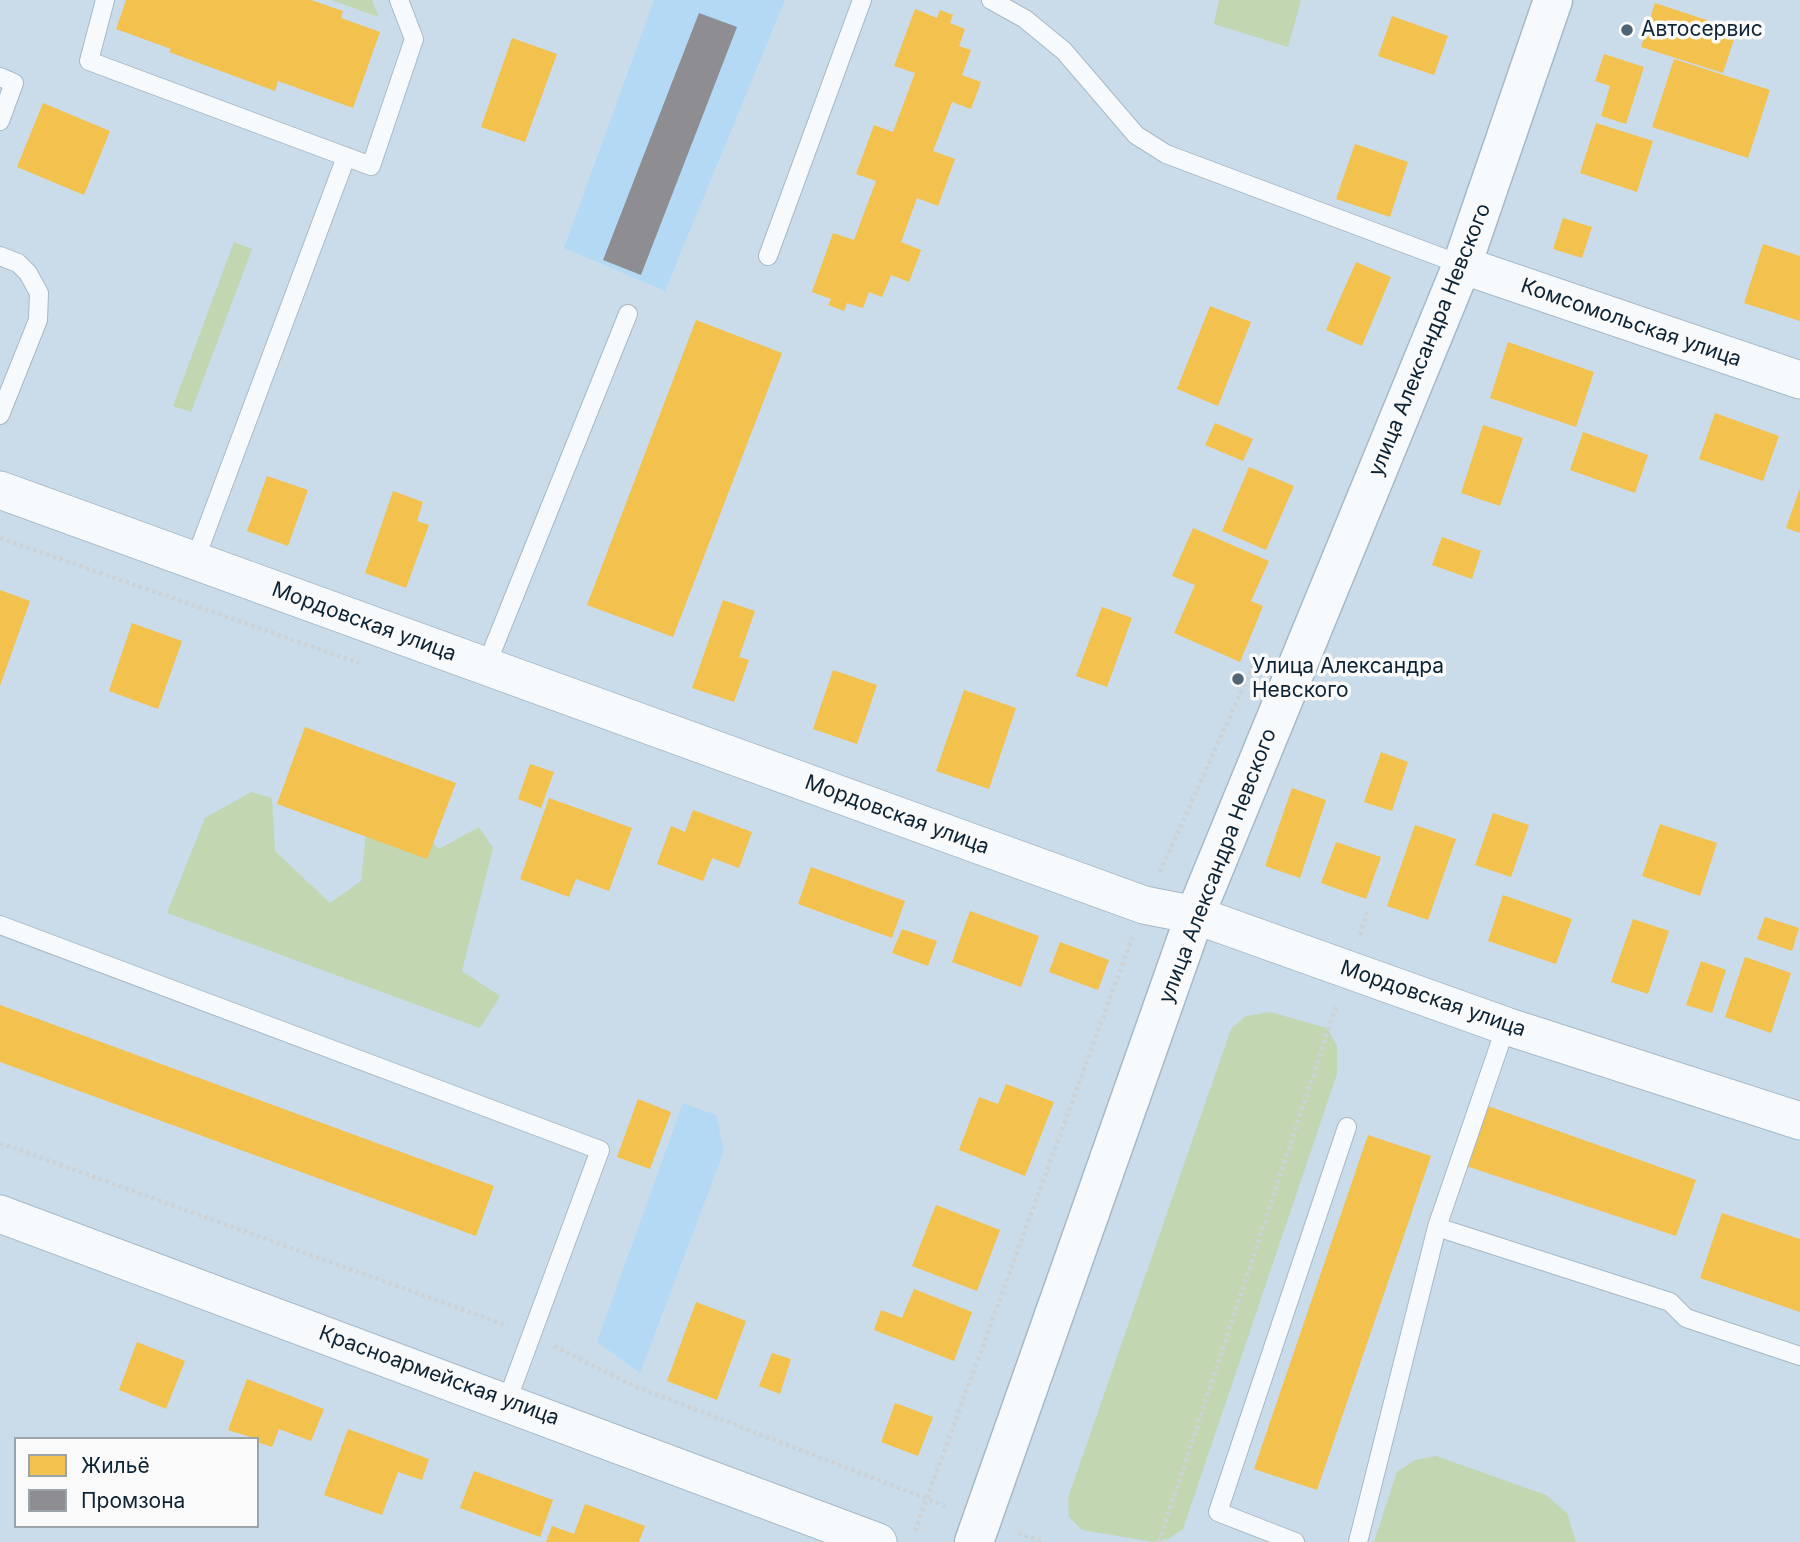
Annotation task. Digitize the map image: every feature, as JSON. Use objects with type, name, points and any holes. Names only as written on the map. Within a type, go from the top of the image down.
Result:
[{"type":"main road","name":"улица Александра Невского","points":[[974,1542],[1195,915],[1462,265],[1553,0]]},
{"type":"street","name":"Комсомольская улица","points":[[1462,265],[1800,380]]},
{"type":"street","name":"Мордовская улица","points":[[0,489],[1144,905],[1195,915],[1506,1026],[1800,1121]]},
{"type":"street","name":"Красноармейская улица","points":[[0,1214],[507,1401],[878,1542]]},
{"type":"lane","points":[[105,0],[89,61],[371,166],[414,39],[398,0]]},
{"type":"lane","points":[[768,256],[862,0]]},
{"type":"lane","points":[[991,0],[1025,19],[1064,51],[1136,135],[1166,154],[1462,265]]},
{"type":"lane","points":[[0,77],[14,83],[0,121]]},
{"type":"lane","points":[[195,560],[346,157]]},
{"type":"lane","points":[[0,256],[18,263],[28,273],[39,293],[38,320],[0,415]]},
{"type":"lane","points":[[486,666],[628,314]]},
{"type":"lane","points":[[0,925],[600,1150],[507,1401]]},
{"type":"lane","points":[[1358,1542],[1437,1227],[1506,1026]]},
{"type":"lane","points":[[1295,1542],[1218,1512],[1347,1127]]},
{"type":"lane","points":[[1437,1227],[1670,1302],[1686,1318],[1800,1356]]},
{"type":"path","points":[[1159,1542],[1367,912]]},
{"type":"shaded area","points":[[654,0],[785,0],[665,291],[564,248]]},
{"type":"shaded area","points":[[683,1103],[716,1115],[724,1151],[640,1373],[597,1342]]},
{"type":"green space","points":[[331,0],[372,0],[379,17]]},
{"type":"green space","points":[[1219,0],[1301,0],[1288,47],[1214,24]]},
{"type":"green space","points":[[234,242],[252,249],[191,412],[173,406]]},
{"type":"green space","points":[[251,792],[272,798],[275,851],[330,903],[361,881],[366,833],[410,818],[439,849],[479,827],[493,848],[462,971],[500,996],[480,1028],[167,913],[205,818]]},
{"type":"green space","points":[[1270,1012],[1327,1028],[1337,1046],[1337,1074],[1183,1529],[1169,1539],[1153,1542],[1082,1530],[1069,1517],[1068,1498],[1231,1029],[1246,1016]]},
{"type":"green space","points":[[1436,1456],[1546,1495],[1567,1513],[1576,1542],[1374,1542],[1397,1472],[1415,1460]]},
{"type":"building: Жильё","points":[[126,0],[311,0],[343,11],[341,18],[380,32],[353,108],[278,81],[275,91],[169,52],[171,49],[116,29]]},
{"type":"building: Жильё","points":[[1655,3],[1737,30],[1723,73],[1641,47]]},
{"type":"building: Жильё","points":[[915,9],[937,18],[940,10],[953,15],[950,23],[965,29],[959,46],[971,50],[962,75],[981,82],[971,109],[952,102],[933,151],[955,159],[938,206],[917,198],[901,242],[921,250],[909,282],[891,275],[882,297],[869,292],[863,308],[847,303],[844,311],[828,305],[831,299],[812,292],[833,233],[854,240],[876,181],[856,174],[874,125],[893,132],[915,73],[894,66]]},
{"type":"building: Жильё","points":[[1392,16],[1448,36],[1434,75],[1378,56]]},
{"type":"building: Жильё","points":[[512,38],[557,54],[525,142],[481,127]]},
{"type":"building: Жильё","points":[[1604,54],[1644,67],[1626,124],[1601,116],[1610,86],[1595,81]]},
{"type":"building: Жильё","points":[[1674,59],[1770,90],[1748,158],[1652,127]]},
{"type":"building: Жильё","points":[[43,103],[110,131],[84,195],[17,167]]},
{"type":"building: Жильё","points":[[1596,123],[1653,141],[1637,192],[1580,173]]},
{"type":"building: Жильё","points":[[1355,144],[1408,162],[1390,217],[1336,199]]},
{"type":"building: Жильё","points":[[1563,218],[1592,227],[1582,258],[1553,249]]},
{"type":"building: Жильё","points":[[1763,244],[1800,256],[1800,321],[1744,303]]},
{"type":"building: Жильё","points":[[1356,262],[1391,277],[1362,346],[1326,330]]},
{"type":"building: Жильё","points":[[1210,306],[1251,322],[1218,406],[1177,389]]},
{"type":"building: Жильё","points":[[696,320],[782,353],[673,637],[587,605]]},
{"type":"building: Жильё","points":[[1508,342],[1594,372],[1576,427],[1490,398]]},
{"type":"building: Жильё","points":[[1715,413],[1779,436],[1763,481],[1699,459]]},
{"type":"building: Жильё","points":[[1215,423],[1253,439],[1243,461],[1205,445]]},
{"type":"building: Жильё","points":[[1483,425],[1523,438],[1500,506],[1461,493]]},
{"type":"building: Жильё","points":[[1583,432],[1648,455],[1635,493],[1570,470]]},
{"type":"building: Жильё","points":[[1249,467],[1294,486],[1266,550],[1222,531]]},
{"type":"building: Жильё","points":[[267,476],[308,490],[288,546],[247,531]]},
{"type":"building: Жильё","points":[[1800,488],[1800,533],[1786,528]]},
{"type":"building: Жильё","points":[[393,491],[423,502],[417,521],[429,525],[406,588],[365,573]]},
{"type":"building: Жильё","points":[[1193,528],[1269,561],[1251,601],[1263,606],[1240,662],[1174,633],[1195,585],[1172,576]]},
{"type":"building: Жильё","points":[[1442,537],[1481,551],[1472,579],[1432,565]]},
{"type":"building: Жильё","points":[[0,590],[30,601],[0,686]]},
{"type":"building: Жильё","points":[[723,600],[755,611],[739,657],[749,660],[734,702],[692,688]]},
{"type":"building: Жильё","points":[[1102,607],[1132,618],[1107,687],[1076,676]]},
{"type":"building: Жильё","points":[[132,623],[182,641],[158,709],[109,691]]},
{"type":"building: Жильё","points":[[833,670],[877,685],[857,744],[813,729]]},
{"type":"building: Жильё","points":[[964,690],[1016,708],[989,789],[936,771]]},
{"type":"building: Жильё","points":[[305,727],[456,783],[427,859],[277,804]]},
{"type":"building: Жильё","points":[[1381,752],[1408,762],[1392,811],[1364,802]]},
{"type":"building: Жильё","points":[[530,764],[554,772],[541,808],[518,799]]},
{"type":"building: Жильё","points":[[1292,788],[1326,800],[1300,878],[1265,866]]},
{"type":"building: Жильё","points":[[549,798],[632,828],[609,891],[576,879],[569,897],[520,879]]},
{"type":"building: Жильё","points":[[693,810],[752,832],[739,868],[712,858],[703,881],[657,864],[671,826],[685,832]]},
{"type":"building: Жильё","points":[[1493,813],[1529,825],[1511,877],[1475,865]]},
{"type":"building: Жильё","points":[[1660,824],[1717,843],[1700,896],[1642,876]]},
{"type":"building: Жильё","points":[[1415,825],[1456,839],[1428,920],[1387,906]]},
{"type":"building: Жильё","points":[[1336,842],[1381,857],[1366,899],[1321,883]]},
{"type":"building: Жильё","points":[[811,867],[905,901],[892,938],[798,904]]},
{"type":"building: Жильё","points":[[1503,895],[1572,919],[1556,964],[1488,941]]},
{"type":"building: Жильё","points":[[970,911],[1039,936],[1021,987],[952,962]]},
{"type":"building: Жильё","points":[[1765,917],[1799,928],[1792,951],[1757,939]]},
{"type":"building: Жильё","points":[[1633,919],[1669,931],[1648,994],[1611,982]]},
{"type":"building: Жильё","points":[[902,929],[937,941],[928,966],[892,953]]},
{"type":"building: Жильё","points":[[1060,942],[1109,960],[1098,990],[1049,972]]},
{"type":"building: Жильё","points":[[1745,957],[1791,973],[1771,1033],[1725,1017]]},
{"type":"building: Жильё","points":[[1701,961],[1726,970],[1712,1013],[1686,1005]]},
{"type":"building: Жильё","points":[[0,1005],[494,1186],[476,1236],[0,1062]]},
{"type":"building: Жильё","points":[[1006,1084],[1054,1102],[1025,1176],[959,1150],[979,1097],[998,1104]]},
{"type":"building: Жильё","points":[[638,1099],[671,1112],[650,1169],[617,1157]]},
{"type":"building: Жильё","points":[[1488,1106],[1696,1180],[1676,1236],[1466,1166]]},
{"type":"building: Жильё","points":[[1368,1135],[1431,1156],[1317,1490],[1254,1469]]},
{"type":"building: Жильё","points":[[936,1205],[1000,1230],[977,1291],[912,1266]]},
{"type":"building: Жильё","points":[[1722,1213],[1800,1239],[1800,1312],[1700,1278]]},
{"type":"building: Жильё","points":[[914,1289],[972,1312],[954,1361],[874,1330],[881,1310],[902,1318]]},
{"type":"building: Жильё","points":[[696,1302],[746,1321],[717,1400],[667,1381]]},
{"type":"building: Жильё","points":[[137,1342],[185,1361],[166,1409],[119,1390]]},
{"type":"building: Жильё","points":[[772,1353],[791,1359],[780,1394],[759,1386]]},
{"type":"building: Жильё","points":[[247,1379],[324,1409],[311,1441],[279,1429],[272,1447],[259,1443],[259,1437],[228,1430]]},
{"type":"building: Жильё","points":[[895,1403],[933,1417],[918,1456],[881,1442]]},
{"type":"building: Жильё","points":[[348,1429],[429,1459],[422,1480],[398,1472],[382,1515],[324,1495]]},
{"type":"building: Жильё","points":[[474,1471],[553,1500],[540,1537],[460,1508]]},
{"type":"building: Жильё","points":[[585,1504],[645,1526],[639,1542],[546,1542],[552,1526],[574,1534]]},
{"type":"building: Промзона","points":[[699,13],[737,27],[641,275],[603,260]]},
{"type":"place","name":"Автосервис","points":[[1627,30]]},
{"type":"place","name":"Улица Александра Невского","points":[[1238,679]]}]
